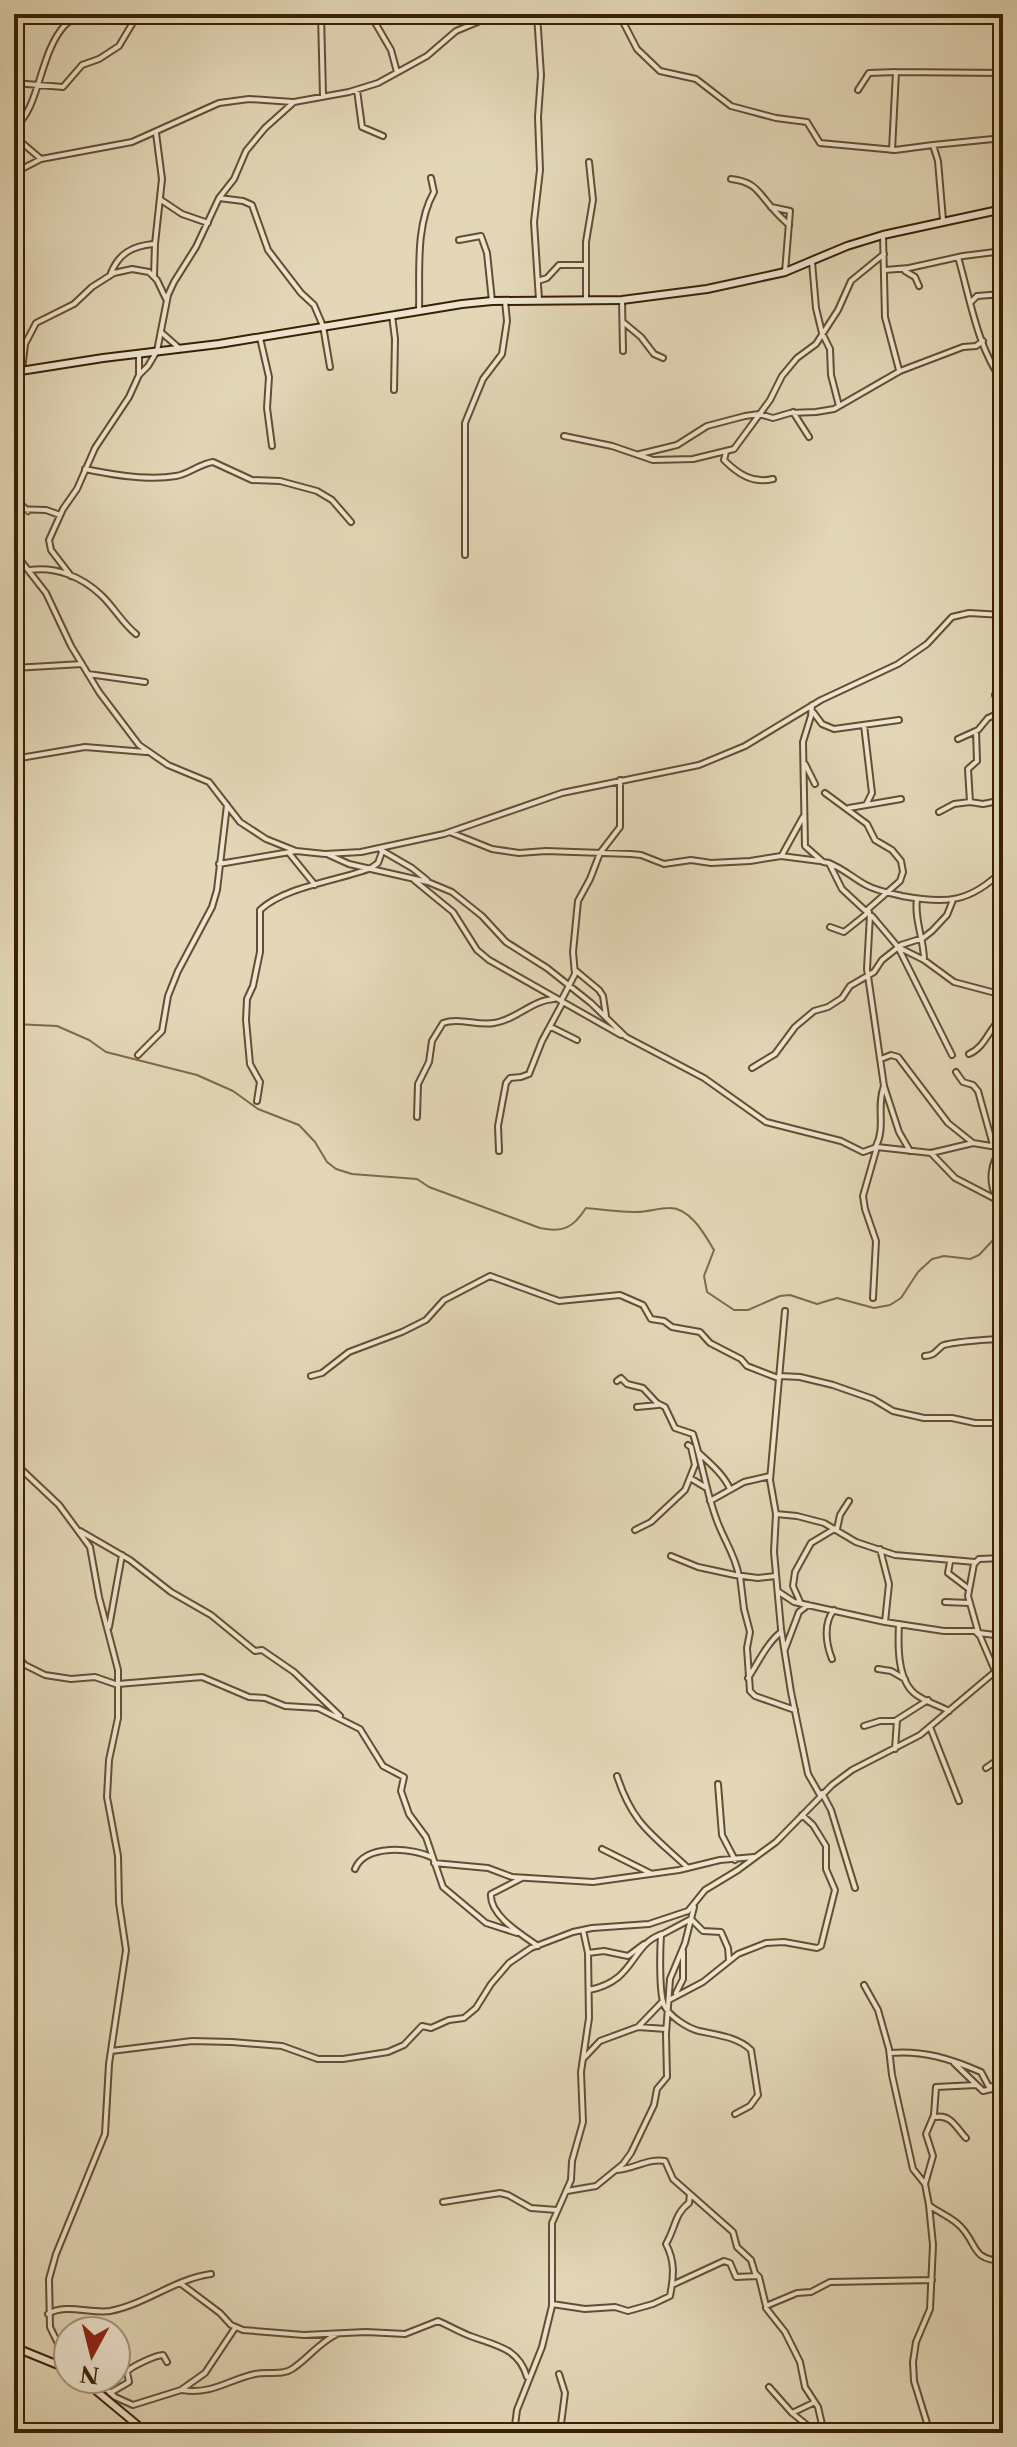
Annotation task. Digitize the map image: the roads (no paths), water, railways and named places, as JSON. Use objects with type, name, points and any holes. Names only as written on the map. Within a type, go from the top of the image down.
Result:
[{"type":"street","points":[[14,128],[23,119],[43,62],[62,28],[71,20],[88,14]]},
{"type":"street","points":[[14,83],[63,87],[82,65],[99,59],[119,46],[138,14]]},
{"type":"street","points":[[321,14],[323,96]]},
{"type":"street","points":[[370,14],[391,50],[397,72]]},
{"type":"street","points":[[14,173],[41,159],[114,147],[156,133],[219,103],[249,99],[294,102],[357,90],[378,83],[427,56],[456,31],[505,14]]},
{"type":"street","points":[[537,14],[541,75],[538,114],[540,170],[534,222],[539,300]]},
{"type":"street","points":[[619,14],[637,49],[660,71],[696,79],[731,106],[776,118],[807,122],[820,143],[892,150],[1003,138]]},
{"type":"street","points":[[892,150],[896,72]]},
{"type":"street","points":[[858,90],[869,73],[1003,73]]},
{"type":"street","points":[[357,90],[362,127],[383,136]]},
{"type":"street","points":[[71,576],[48,543],[60,515],[77,489],[101,438],[157,351],[174,282],[187,264],[219,198],[234,179],[249,146],[294,102]]},
{"type":"street","points":[[154,276],[162,179],[156,133]]},
{"type":"street","points":[[14,136],[41,159]]},
{"type":"street","points":[[933,145],[938,161],[943,220]]},
{"type":"street","points":[[586,301],[585,265],[593,200],[589,162]]},
{"type":"street","points":[[419,311],[420,256],[427,201],[434,192],[431,178]]},
{"type":"street","points":[[731,179],[757,188],[789,225]]},
{"type":"street","points":[[219,198],[252,205],[268,250],[314,305],[323,326],[330,367]]},
{"type":"street","points":[[161,200],[182,214],[208,223]]},
{"type":"street","points":[[771,207],[789,210],[785,272]]},
{"type":"street","points":[[167,301],[154,276],[145,270],[132,269],[111,275],[74,304],[36,323],[25,344],[18,371],[260,338],[492,301],[622,300],[707,289],[785,272],[847,246],[883,235],[1003,209]]},
{"type":"street","points":[[883,235],[885,317],[900,371]]},
{"type":"street","points":[[459,240],[481,236],[487,253],[492,301]]},
{"type":"street","points":[[111,275],[123,254],[136,247],[155,244]]},
{"type":"street","points":[[885,270],[1003,251]]},
{"type":"street","points":[[564,436],[612,446],[646,459],[672,461],[726,452],[741,444],[782,376],[797,358],[816,344],[838,310],[851,281],[884,254]]},
{"type":"street","points":[[958,257],[983,341],[1003,382]]},
{"type":"street","points":[[812,262],[816,304],[822,333],[830,349],[831,375],[839,406]]},
{"type":"street","points":[[538,281],[547,278],[559,265],[585,265]]},
{"type":"street","points":[[900,270],[914,275],[919,286]]},
{"type":"street","points":[[970,304],[977,296],[1003,294]]},
{"type":"street","points":[[622,300],[623,351]]},
{"type":"street","points":[[465,555],[465,423],[483,379],[502,354],[507,321],[505,301]]},
{"type":"street","points":[[392,315],[394,390]]},
{"type":"street","points":[[623,322],[641,337],[654,354],[663,358]]},
{"type":"street","points":[[162,333],[181,349]]},
{"type":"street","points":[[260,338],[269,377],[267,408],[272,446]]},
{"type":"street","points":[[637,455],[677,445],[707,426],[759,414],[773,418],[839,406],[900,371],[983,341]]},
{"type":"street","points":[[139,353],[139,375]]},
{"type":"street","points":[[793,412],[809,437]]},
{"type":"street","points":[[726,452],[724,460],[737,473],[760,481],[773,479]]},
{"type":"street","points":[[85,469],[164,477],[185,474],[213,462],[252,480],[280,481],[317,491],[332,500],[351,522]]},
{"type":"street","points":[[14,498],[28,511]]},
{"type":"street","points":[[14,509],[46,510],[60,515]]},
{"type":"street","points":[[14,552],[46,593],[87,674],[132,737],[147,752],[168,765],[209,782],[246,826],[283,848],[327,854],[381,850],[450,832],[562,793],[684,770],[705,763],[756,740],[909,658],[952,617],[969,613],[1003,615]]},
{"type":"street","points":[[30,570],[48,568],[71,576],[101,594],[136,634]]},
{"type":"street","points":[[14,668],[82,664]]},
{"type":"street","points":[[87,674],[145,682]]},
{"type":"street","points":[[995,695],[1003,695]]},
{"type":"street","points":[[812,708],[827,727],[899,720]]},
{"type":"street","points":[[804,860],[803,738],[812,708]]},
{"type":"street","points":[[958,739],[976,731],[995,715]]},
{"type":"street","points":[[864,725],[872,793],[866,805]]},
{"type":"street","points":[[970,802],[967,773],[977,761],[976,731]]},
{"type":"street","points":[[14,759],[85,747],[147,752]]},
{"type":"street","points":[[803,762],[815,784]]},
{"type":"street","points":[[499,1151],[498,1126],[506,1083],[510,1078],[529,1074],[560,1001],[571,986],[575,970],[573,952],[578,901],[600,853],[620,827],[621,780]]},
{"type":"street","points":[[825,793],[867,824],[875,840],[892,850],[901,861],[902,876],[869,912],[844,932],[830,927]]},
{"type":"street","points":[[846,808],[901,799]]},
{"type":"street","points":[[939,812],[954,804],[1003,800]]},
{"type":"street","points":[[138,1055],[162,1031],[168,996],[178,971],[212,907],[227,805]]},
{"type":"street","points":[[781,856],[804,815]]},
{"type":"street","points":[[450,832],[492,849],[519,853],[641,855],[664,864],[691,860],[711,863],[750,861],[781,856],[826,862]]},
{"type":"street","points":[[805,846],[868,887],[934,902],[953,900],[976,892],[1003,870]]},
{"type":"street","points":[[257,1101],[260,1082],[250,1064],[246,1020],[247,999],[260,952],[259,914],[269,904],[315,885],[371,868],[378,863],[381,850]]},
{"type":"street","points":[[381,850],[412,868],[428,882]]},
{"type":"street","points":[[219,864],[296,851]]},
{"type":"street","points":[[289,853],[315,885]]},
{"type":"street","points":[[327,854],[349,864],[428,882],[459,896],[506,942],[571,986],[626,1037]]},
{"type":"street","points":[[826,862],[842,889],[869,912],[898,947],[952,1055]]},
{"type":"street","points":[[412,878],[453,912],[482,954],[516,977],[704,1078],[766,1122],[841,1141],[863,1152],[876,1148],[931,1153],[973,1143],[1003,1148],[992,1166],[992,1184],[1001,1202]]},
{"type":"street","points":[[917,899],[916,915],[923,938],[924,960]]},
{"type":"street","points":[[752,1068],[775,1054],[795,1027],[814,1011],[842,998],[850,986],[874,972],[885,957],[898,947],[923,938],[947,915],[953,900]]},
{"type":"street","points":[[869,912],[868,973],[884,1086],[899,1132],[910,1151]]},
{"type":"street","points":[[898,947],[924,960],[954,982],[1003,995]]},
{"type":"street","points":[[575,970],[601,994],[606,1018]]},
{"type":"street","points":[[417,1117],[418,1084],[429,1062],[432,1041],[443,1023],[451,1020],[494,1023],[512,1018],[546,1000],[560,1001]]},
{"type":"street","points":[[969,1054],[988,1038],[995,1023],[1003,1017]]},
{"type":"street","points":[[551,1027],[577,1040]]},
{"type":"street","points":[[881,1059],[891,1055],[898,1057],[950,1125],[973,1143]]},
{"type":"street","points":[[956,1072],[963,1082],[973,1085],[978,1091],[993,1145]]},
{"type":"street","points":[[873,1298],[876,1237],[863,1196],[881,1135],[880,1098],[884,1086]]},
{"type":"street","points":[[931,1153],[955,1178],[1001,1202]]},
{"type":"street","points":[[311,1376],[322,1373],[349,1352],[418,1324],[430,1317],[444,1300],[492,1276],[559,1301],[620,1295],[643,1305],[651,1319],[698,1332],[747,1366],[779,1377],[800,1377],[833,1385],[873,1399],[890,1410],[924,1418],[1003,1423]]},
{"type":"street","points":[[785,1311],[770,1476],[776,1514],[776,1576],[781,1632],[808,1774],[831,1810],[855,1888]]},
{"type":"street","points":[[925,1356],[937,1353],[946,1345],[1003,1339]]},
{"type":"street","points":[[617,1381],[619,1378],[627,1384],[643,1388],[670,1415],[675,1428],[693,1434],[710,1501],[719,1527],[736,1559],[740,1576],[750,1632],[750,1691],[755,1696],[795,1710]]},
{"type":"street","points":[[637,1407],[660,1405]]},
{"type":"street","points":[[635,1530],[651,1522],[665,1506],[675,1501],[690,1478],[695,1462],[688,1445]]},
{"type":"street","points":[[699,1453],[710,1462],[715,1472],[723,1476],[730,1489]]},
{"type":"street","points":[[14,1458],[22,1470],[50,1494],[90,1547],[118,1670],[118,1718],[109,1760],[107,1797],[118,1856],[119,1903],[126,1950],[111,2051],[105,2134],[56,2254],[49,2279],[48,2314],[52,2331]]},
{"type":"street","points":[[710,1501],[744,1482],[770,1476]]},
{"type":"street","points":[[690,1478],[706,1487]]},
{"type":"street","points":[[801,1604],[793,1586],[795,1572],[811,1543],[837,1529],[840,1515],[849,1501]]},
{"type":"street","points":[[776,1514],[805,1517],[837,1529],[860,1544],[901,1557],[975,1562],[979,1559],[1003,1558]]},
{"type":"street","points":[[78,1530],[122,1555],[171,1592],[211,1615],[254,1650],[262,1650],[294,1672],[346,1722]]},
{"type":"street","points":[[880,1549],[889,1584],[885,1622]]},
{"type":"street","points":[[109,1629],[122,1555]]},
{"type":"street","points":[[671,1556],[698,1567],[740,1576],[776,1576]]},
{"type":"street","points":[[950,1561],[948,1573],[969,1589]]},
{"type":"street","points":[[975,1562],[969,1603],[995,1671]]},
{"type":"street","points":[[778,1590],[787,1599],[801,1604],[885,1622],[1003,1636]]},
{"type":"street","points":[[945,1602],[969,1603]]},
{"type":"street","points":[[785,1652],[799,1612],[808,1605]]},
{"type":"street","points":[[832,1659],[825,1641],[829,1615],[834,1610]]},
{"type":"street","points":[[899,1624],[899,1654],[911,1690],[949,1711]]},
{"type":"street","points":[[748,1678],[764,1656],[770,1641],[781,1632]]},
{"type":"street","points":[[14,1653],[25,1665],[45,1675],[71,1679],[95,1677],[118,1685],[202,1677],[246,1696],[265,1698],[285,1706],[310,1706],[346,1722],[365,1734],[386,1770],[404,1777],[401,1793],[409,1814],[426,1837],[443,1887],[486,1923],[517,1933],[538,1946]]},
{"type":"street","points":[[111,2051],[192,2041],[282,2046],[318,2059],[355,2058],[388,2052],[404,2045],[422,2026],[430,2028],[464,2018],[476,2008],[509,1963],[538,1946],[583,1930],[649,1924],[684,1913],[705,1890],[758,1856],[821,1794],[852,1770],[930,1727],[1003,1666]]},
{"type":"street","points":[[878,1669],[891,1671],[905,1679]]},
{"type":"street","points":[[864,1726],[898,1719],[928,1700]]},
{"type":"street","points":[[895,1749],[898,1719]]},
{"type":"street","points":[[930,1727],[959,1801]]},
{"type":"street","points":[[986,1768],[1003,1756]]},
{"type":"street","points":[[617,1776],[635,1818],[688,1868]]},
{"type":"street","points":[[718,1784],[722,1835],[735,1860]]},
{"type":"street","points":[[669,1999],[713,1975],[738,1954],[774,1941],[810,1948],[821,1946],[835,1890],[827,1873],[826,1846],[813,1825],[802,1815]]},
{"type":"street","points":[[355,1869],[359,1860],[385,1849],[416,1852],[433,1860],[477,1866],[501,1875],[593,1882],[758,1856]]},
{"type":"street","points":[[602,1849],[652,1874]]},
{"type":"street","points":[[517,1933],[492,1907],[491,1894],[522,1878]]},
{"type":"street","points":[[567,2191],[592,2188],[617,2170],[631,2153],[654,2105],[657,2089],[667,2077],[666,2029],[670,1979],[694,1905]]},
{"type":"street","points":[[691,1919],[703,1931],[721,1932],[729,1960]]},
{"type":"street","points":[[588,1953],[604,1951],[628,1956],[691,1919]]},
{"type":"street","points":[[514,2433],[517,2410],[542,2347],[552,2304],[552,2223],[567,2191],[583,2122],[582,2061],[589,2018],[589,1990],[588,1953],[583,1930]]},
{"type":"street","points":[[662,1934],[660,1956],[669,1999]]},
{"type":"street","points":[[589,1990],[603,1988],[615,1981],[647,1944]]},
{"type":"street","points":[[582,2061],[600,2041],[638,2027],[669,1999],[683,1979],[682,1949]]},
{"type":"street","points":[[864,1985],[874,1999],[890,2053],[913,2169],[925,2184]]},
{"type":"street","points":[[667,2010],[692,2029],[726,2036],[751,2050],[758,2095],[750,2106],[735,2114]]},
{"type":"street","points":[[638,2027],[666,2029]]},
{"type":"street","points":[[890,2053],[920,2053],[953,2061],[981,2072],[989,2087],[996,2086]]},
{"type":"street","points":[[953,2061],[985,2092],[1003,2083]]},
{"type":"street","points":[[930,2433],[914,2381],[913,2362],[916,2342],[929,2316],[932,2280],[933,2245],[925,2184],[933,2156],[926,2134],[933,2118],[936,2087],[976,2085]]},
{"type":"street","points":[[933,2118],[945,2117],[966,2138]]},
{"type":"street","points":[[617,2170],[631,2169],[656,2160],[665,2161],[673,2179],[731,2230],[737,2247],[751,2260],[766,2306],[785,2332],[801,2366],[807,2394],[815,2403],[824,2433]]},
{"type":"street","points":[[443,2202],[500,2193],[531,2208],[557,2210]]},
{"type":"street","points":[[552,2304],[585,2309],[608,2307],[633,2310],[669,2298],[672,2255],[666,2244],[678,2213],[689,2203],[690,2194]]},
{"type":"street","points":[[929,2205],[963,2229],[979,2255],[989,2260],[1003,2261]]},
{"type":"street","points":[[672,2285],[724,2261],[730,2263],[736,2277],[757,2276]]},
{"type":"street","points":[[48,2314],[60,2309],[96,2312],[127,2307],[180,2283],[211,2274]]},
{"type":"street","points":[[766,2306],[789,2296],[813,2291],[830,2282],[932,2280]]},
{"type":"street","points":[[180,2283],[216,2309],[235,2328],[304,2335],[411,2334],[438,2321],[456,2331],[503,2347],[521,2361],[528,2379]]},
{"type":"street","points":[[113,2395],[137,2405],[181,2390],[205,2373],[235,2328]]},
{"type":"street","points":[[181,2390],[225,2386],[256,2374],[284,2373],[339,2333]]},
{"type":"street","points":[[14,2347],[52,2361]]},
{"type":"street","points":[[132,2367],[142,2365],[158,2354],[163,2355],[167,2362]]},
{"type":"street","points":[[545,2433],[561,2424],[565,2393],[559,2374]]},
{"type":"street","points":[[769,2387],[792,2413],[817,2433]]},
{"type":"street","points":[[101,2395],[147,2433]]},
{"type":"street","points":[[792,2413],[815,2403]]},
{"type":"street","points":[[985,2433],[1003,2425]]},
{"type":"waterway","points":[[14,1024],[57,1026],[89,1040],[106,1052],[197,1075],[233,1091],[258,1109],[299,1125],[336,1169],[352,1174],[417,1179],[429,1187],[540,1228],[555,1230],[567,1227],[586,1208],[637,1212],[677,1209],[696,1223],[714,1250],[704,1276],[707,1292],[734,1310],[748,1310],[780,1296],[790,1295],[817,1304],[837,1298],[874,1308],[890,1305],[901,1298],[918,1272],[932,1259],[944,1256],[970,1259],[979,1255],[994,1239],[1003,1238]]}]
